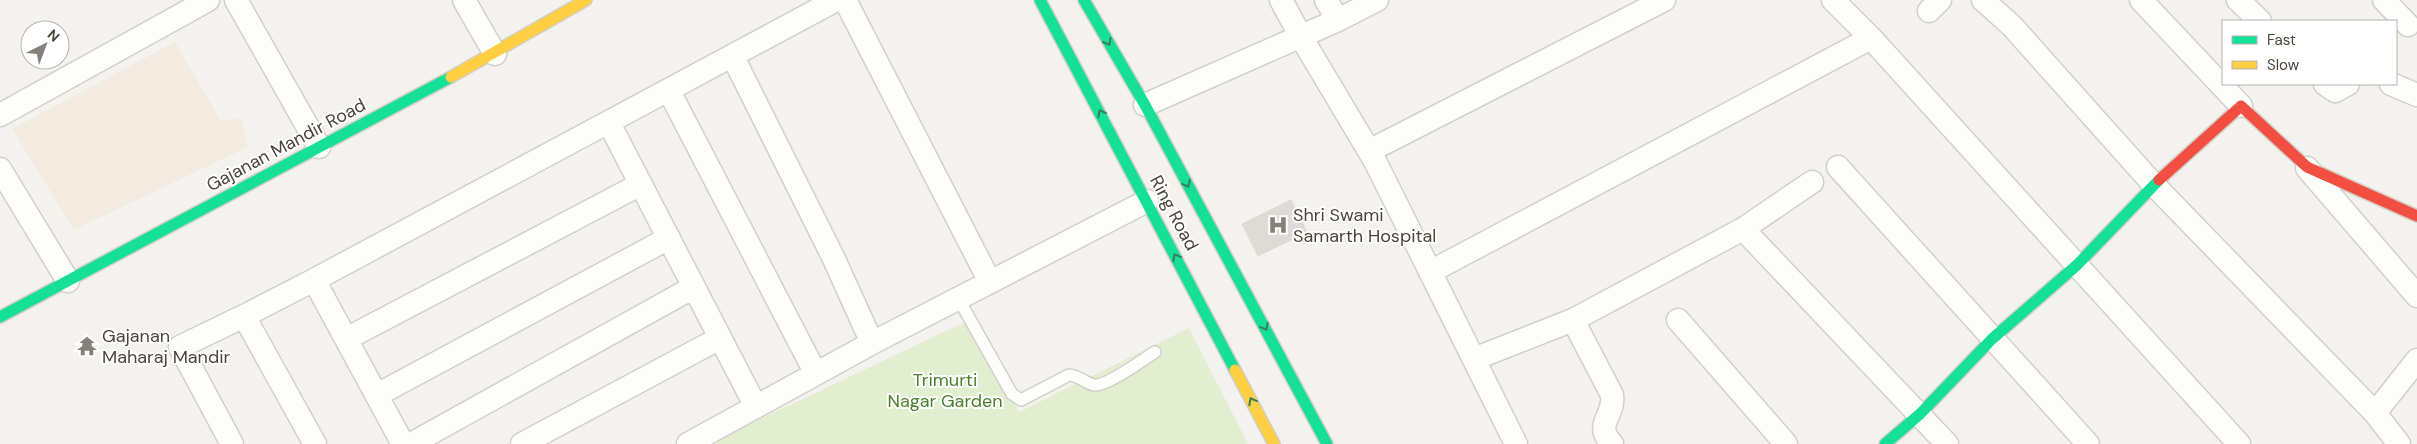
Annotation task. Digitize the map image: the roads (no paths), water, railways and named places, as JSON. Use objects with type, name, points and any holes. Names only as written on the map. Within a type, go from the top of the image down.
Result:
[{"type":"street","points":[[0,114],[208,0]]},
{"type":"street","points":[[236,0],[320,147]]},
{"type":"street","points":[[464,0],[495,54]]},
{"type":"street","name":"Gajanan Mandir Road","points":[[0,317],[495,54],[586,0]]},
{"type":"street","points":[[232,444],[180,347],[314,280],[733,57],[836,0]]},
{"type":"street","points":[[844,0],[990,282]]},
{"type":"street","name":"Ring Road","points":[[1040,0],[1274,444]]},
{"type":"street","points":[[1084,0],[1145,105],[1327,444]]},
{"type":"street","points":[[1281,0],[1320,29],[1369,151],[1516,444]]},
{"type":"street","points":[[1320,29],[1326,0]]},
{"type":"street","points":[[1145,105],[1320,29],[1377,0]]},
{"type":"street","points":[[1369,151],[1664,0]]},
{"type":"street","points":[[1833,0],[1871,38],[2239,444]]},
{"type":"street","points":[[1983,0],[2012,26],[2154,185],[2375,414],[2399,444]]},
{"type":"street","points":[[2141,0],[2242,106],[2307,167],[2417,296]]},
{"type":"street","points":[[2238,0],[2259,20]]},
{"type":"street","points":[[2384,0],[2407,27]]},
{"type":"street","points":[[1430,272],[1871,38]]},
{"type":"street","points":[[733,57],[834,259],[872,343]]},
{"type":"street","points":[[2326,85],[2335,91],[2346,85]]},
{"type":"street","points":[[2393,85],[2417,95]]},
{"type":"street","points":[[669,91],[816,374]]},
{"type":"street","points":[[1885,444],[1920,414],[1992,339],[2076,265],[2154,185],[2242,106]]},
{"type":"street","points":[[609,123],[756,407]]},
{"type":"street","points":[[1838,167],[2088,444]]},
{"type":"street","points":[[2307,167],[2417,216]]},
{"type":"street","points":[[0,169],[68,281]]},
{"type":"street","points":[[1474,359],[1573,320],[1742,229],[1812,182]]},
{"type":"street","points":[[346,339],[641,184]]},
{"type":"street","points":[[695,442],[872,343],[1147,201]]},
{"type":"street","points":[[1742,229],[1947,444]]},
{"type":"street","points":[[377,395],[669,238]]},
{"type":"street","points":[[314,280],[403,444]]},
{"type":"street","points":[[411,444],[694,288]]},
{"type":"street","points":[[244,316],[315,444]]},
{"type":"street","points":[[1573,320],[1612,396],[1611,407],[1603,425],[1603,432],[1612,444]]},
{"type":"street","points":[[1678,320],[1786,444]]},
{"type":"street","points":[[522,444],[720,338]]},
{"type":"street","points":[[2375,414],[2417,360]]},
{"type":"lane","points":[[958,298],[1012,394],[1021,400],[1069,375],[1074,375],[1094,385],[1105,383],[1156,352]]},
{"type":"place","name":"Shri Swami Samarth Hospital","points":[[1278,225]]},
{"type":"place","name":"Gajanan Maharaj Mandir","points":[[87,346]]},
{"type":"park label","name":"Trimurti Nagar Garden","points":[[945,390]]}]
